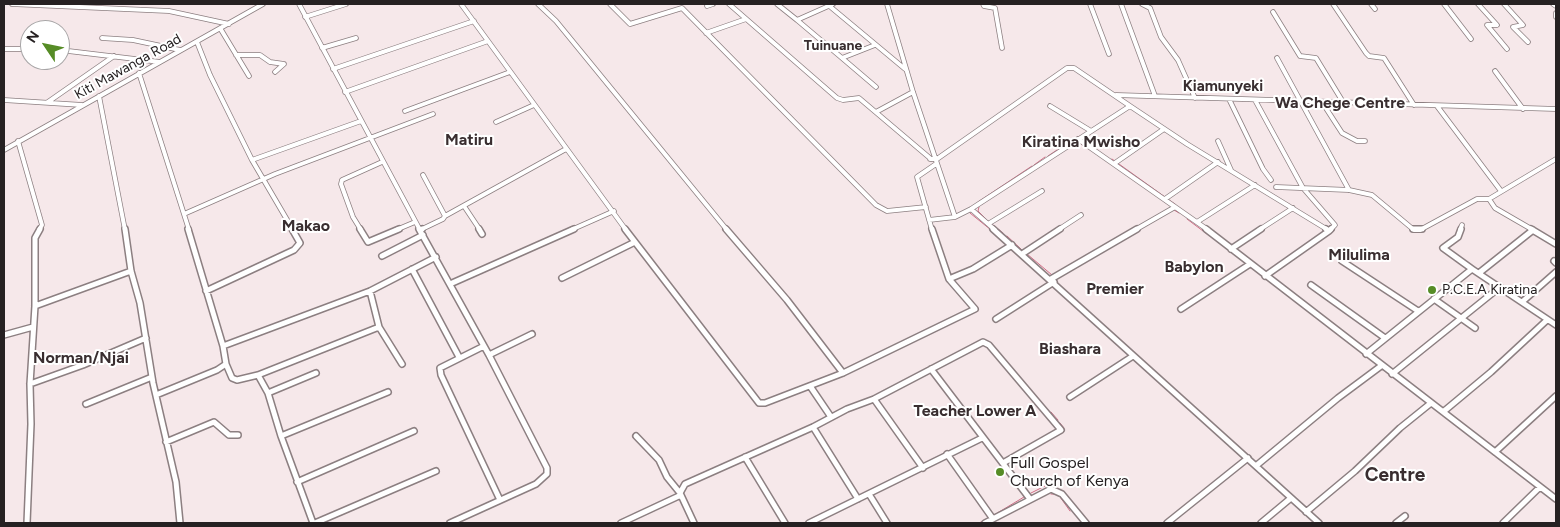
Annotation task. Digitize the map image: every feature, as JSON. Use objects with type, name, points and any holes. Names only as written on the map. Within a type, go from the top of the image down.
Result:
[{"type":"street","points":[[12,4],[169,10],[229,24]]},
{"type":"street","name":"Kiti Mawanga Road","points":[[4,150],[263,4]]},
{"type":"street","points":[[299,4],[344,92],[489,355],[547,468],[547,474],[536,484],[450,523]]},
{"type":"street","points":[[306,16],[346,4]]},
{"type":"street","points":[[461,4],[635,242],[759,403],[765,403],[844,373],[975,309],[973,304],[949,279],[917,177],[1067,68],[1074,68],[1164,129],[1329,231]]},
{"type":"street","points":[[538,4],[556,21],[732,236],[787,300],[844,373]]},
{"type":"street","points":[[610,4],[630,24],[682,8],[876,205],[888,211],[926,207]]},
{"type":"street","points":[[707,6],[714,4]]},
{"type":"street","points":[[729,4],[837,98],[843,100],[859,98],[936,163]]},
{"type":"street","points":[[777,4],[876,87]]},
{"type":"street","points":[[797,20],[830,4],[906,70]]},
{"type":"street","points":[[887,4],[913,92],[955,217]]},
{"type":"street","points":[[982,4],[995,8],[1002,48]]},
{"type":"street","points":[[1090,4],[1109,54]]},
{"type":"street","points":[[1121,4],[1155,96]]},
{"type":"street","points":[[1142,4],[1150,8],[1161,37],[1178,60],[1195,98]]},
{"type":"street","points":[[1333,4],[1366,53],[1369,56],[1384,58],[1414,105]]},
{"type":"street","points":[[1371,4],[1375,9]]},
{"type":"street","points":[[1444,4],[1471,39]]},
{"type":"street","points":[[1478,4],[1497,25],[1487,25],[1507,49]]},
{"type":"street","points":[[1504,4],[1523,25],[1514,27],[1528,42]]},
{"type":"street","points":[[1272,12],[1300,56],[1316,58],[1342,102]]},
{"type":"street","points":[[1556,13],[1556,17]]},
{"type":"street","points":[[706,33],[746,19]]},
{"type":"street","points":[[333,69],[474,21]]},
{"type":"street","points":[[220,28],[249,76]]},
{"type":"street","points":[[102,38],[133,40],[180,50]]},
{"type":"street","points":[[322,48],[356,38]]},
{"type":"street","points":[[344,92],[488,41]]},
{"type":"street","points":[[197,42],[210,75],[252,160],[300,245],[294,250],[206,291]]},
{"type":"street","points":[[842,58],[875,45]]},
{"type":"street","points":[[4,49],[20,49]]},
{"type":"street","points":[[70,51],[160,62]]},
{"type":"street","points":[[236,55],[260,55],[270,62],[284,64],[275,72]]},
{"type":"street","points":[[48,102],[114,56]]},
{"type":"street","points":[[1276,58],[1349,190]]},
{"type":"street","points":[[1495,71],[1523,109]]},
{"type":"street","points":[[405,111],[510,72]]},
{"type":"street","points":[[139,73],[184,214],[223,346],[226,364],[232,378],[237,380],[258,375],[379,327]]},
{"type":"street","points":[[876,112],[913,92]]},
{"type":"street","points":[[1115,95],[1556,109]]},
{"type":"street","points":[[100,96],[113,176],[122,210],[131,271],[140,303],[152,377],[176,482],[180,523]]},
{"type":"street","points":[[1229,99],[1263,169],[1271,180]]},
{"type":"street","points":[[4,100],[83,105]]},
{"type":"street","points":[[1254,100],[1303,188],[1335,224],[1329,231],[1265,276]]},
{"type":"street","points":[[1322,102],[1342,133],[1357,140],[1365,141]]},
{"type":"street","points":[[496,122],[534,105]]},
{"type":"street","points":[[1050,106],[1091,132]]},
{"type":"street","points":[[929,220],[955,217],[971,209],[1130,106]]},
{"type":"street","points":[[1437,106],[1501,191]]},
{"type":"street","points":[[184,214],[275,174],[433,114]]},
{"type":"street","points":[[252,160],[361,120]]},
{"type":"street","points":[[1115,163],[1164,129]]},
{"type":"street","points":[[1078,138],[1197,222],[1381,366],[1540,487],[1555,495]]},
{"type":"street","points":[[1218,141],[1231,171]]},
{"type":"street","points":[[18,142],[42,225],[35,238],[35,306],[30,384],[31,424],[27,523]]},
{"type":"street","points":[[382,256],[445,216],[566,149]]},
{"type":"street","points":[[1276,187],[1349,190],[1372,195],[1402,222],[1414,230],[1420,230],[1477,199],[1489,199],[1556,159]]},
{"type":"street","points":[[382,162],[342,180],[341,184],[353,216],[368,242],[415,222]]},
{"type":"street","points":[[1165,199],[1218,162]]},
{"type":"street","points":[[423,175],[445,216]]},
{"type":"street","points":[[1197,222],[1255,185]]},
{"type":"street","points":[[988,224],[1042,191]]},
{"type":"street","points":[[1489,199],[1495,208],[1556,244]]},
{"type":"street","points":[[464,206],[482,234]]},
{"type":"street","points":[[996,319],[1052,281],[1175,207]]},
{"type":"street","points":[[1231,249],[1293,208]]},
{"type":"street","points":[[971,209],[1257,465],[1319,523]]},
{"type":"street","points":[[450,284],[614,211]]},
{"type":"street","points":[[1022,254],[1081,215]]},
{"type":"street","points":[[1462,226],[1458,237],[1443,248],[1556,326]]},
{"type":"street","points":[[1479,273],[1533,230]]},
{"type":"street","points":[[562,278],[635,242]]},
{"type":"street","points":[[949,279],[974,269],[1012,246]]},
{"type":"street","points":[[223,346],[370,291],[436,256]]},
{"type":"street","points":[[1342,261],[1418,312]]},
{"type":"street","points":[[1181,310],[1250,264]]},
{"type":"street","points":[[412,269],[459,357]]},
{"type":"street","points":[[1366,354],[1472,269]]},
{"type":"street","points":[[35,306],[131,271]]},
{"type":"street","points":[[1522,302],[1556,272]]},
{"type":"street","points":[[1311,284],[1385,338]]},
{"type":"street","points":[[1392,374],[1500,287]]},
{"type":"street","points":[[370,291],[379,327],[402,364]]},
{"type":"street","points":[[1434,299],[1475,328]]},
{"type":"street","points":[[1443,412],[1491,372],[1548,320]]},
{"type":"street","points":[[4,336],[33,326]]},
{"type":"street","points":[[489,355],[532,334]]},
{"type":"street","points":[[30,384],[83,365],[146,338]]},
{"type":"street","points":[[621,523],[680,494],[685,484],[874,399],[983,342],[987,342],[1061,430],[1059,433],[1002,463]]},
{"type":"street","points":[[484,346],[440,368],[441,374],[500,500]]},
{"type":"street","points":[[1070,398],[1133,356]]},
{"type":"street","points":[[156,394],[218,370],[226,364]]},
{"type":"street","points":[[1257,465],[1338,398],[1381,366]]},
{"type":"street","points":[[932,369],[982,438],[1030,499]]},
{"type":"street","points":[[268,394],[316,373]]},
{"type":"street","points":[[258,375],[268,394],[297,482],[314,523],[436,471]]},
{"type":"street","points":[[86,404],[152,377]]},
{"type":"street","points":[[810,386],[831,417]]},
{"type":"street","points":[[281,436],[388,392]]},
{"type":"street","points":[[1495,452],[1556,396]]},
{"type":"street","points":[[874,399],[922,468]]},
{"type":"street","points":[[1306,512],[1355,471],[1400,428],[1431,403]]},
{"type":"street","points":[[166,442],[214,422],[230,435],[238,436]]},
{"type":"street","points":[[813,427],[858,498]]},
{"type":"street","points":[[297,482],[414,431]]},
{"type":"street","points":[[636,436],[659,460],[667,477],[680,494],[694,523]]},
{"type":"street","points":[[809,523],[982,438]]},
{"type":"street","points":[[947,454],[993,519]]},
{"type":"street","points":[[746,456],[785,523]]},
{"type":"street","points":[[1166,523],[1248,458]]},
{"type":"street","points":[[1503,523],[1540,487]]},
{"type":"street","points":[[985,523],[1051,489],[1057,490],[1086,523]]},
{"type":"street","points":[[869,494],[887,523]]},
{"type":"street","points":[[1261,523],[1291,498]]},
{"type":"street","points":[[1396,523],[1405,516]]},
{"type":"waterway","points":[[1062,147],[1080,136]]},
{"type":"waterway","points":[[1081,144],[1094,152]]},
{"type":"waterway","points":[[1048,156],[1057,150]]},
{"type":"waterway","points":[[1034,165],[1045,157]]},
{"type":"waterway","points":[[1112,159],[1165,197]]},
{"type":"waterway","points":[[978,202],[1032,166]]},
{"type":"waterway","points":[[1162,200],[1169,205]]},
{"type":"waterway","points":[[1169,200],[1175,204]]},
{"type":"waterway","points":[[983,204],[986,201]]},
{"type":"waterway","points":[[979,207],[978,211],[988,221]]},
{"type":"waterway","points":[[1174,210],[1179,213]]},
{"type":"waterway","points":[[970,213],[991,230]]},
{"type":"waterway","points":[[1187,219],[1207,234]]},
{"type":"waterway","points":[[993,225],[1003,233]]},
{"type":"waterway","points":[[1007,236],[1021,249]]},
{"type":"waterway","points":[[1027,254],[1052,275]]},
{"type":"waterway","points":[[1051,412],[1058,420]]},
{"type":"waterway","points":[[1060,423],[1064,428]]},
{"type":"waterway","points":[[1031,493],[1047,485],[1053,485]]},
{"type":"waterway","points":[[994,515],[1024,497],[1022,492]]},
{"type":"waterway","points":[[1051,494],[1058,494],[1070,511]]},
{"type":"waterway","points":[[979,523],[989,518]]},
{"type":"waterway","points":[[598,523],[606,523]]},
{"type":"place","name":"P.C.E.A Kiratina","points":[[1432,290]]},
{"type":"place","name":"Full Gospel Church of Kenya","points":[[1000,472]]},
{"type":"district","name":"Tuinuane","points":[[833,46]]},
{"type":"district","name":"Kiamunyeki","points":[[1223,87]]},
{"type":"district","name":"Wa Chege Centre","points":[[1340,103]]},
{"type":"district","name":"Matiru","points":[[469,140]]},
{"type":"district","name":"Kiratina Mwisho","points":[[1081,142]]},
{"type":"district","name":"Makao","points":[[306,226]]},
{"type":"district","name":"Milulima","points":[[1359,255]]},
{"type":"district","name":"Babylon","points":[[1194,267]]},
{"type":"district","name":"Premier","points":[[1115,289]]},
{"type":"district","name":"Biashara","points":[[1070,349]]},
{"type":"district","name":"Norman/Njai","points":[[81,358]]},
{"type":"district","name":"Teacher Lower A","points":[[975,411]]},
{"type":"district","name":"Centre","points":[[1395,475]]}]
